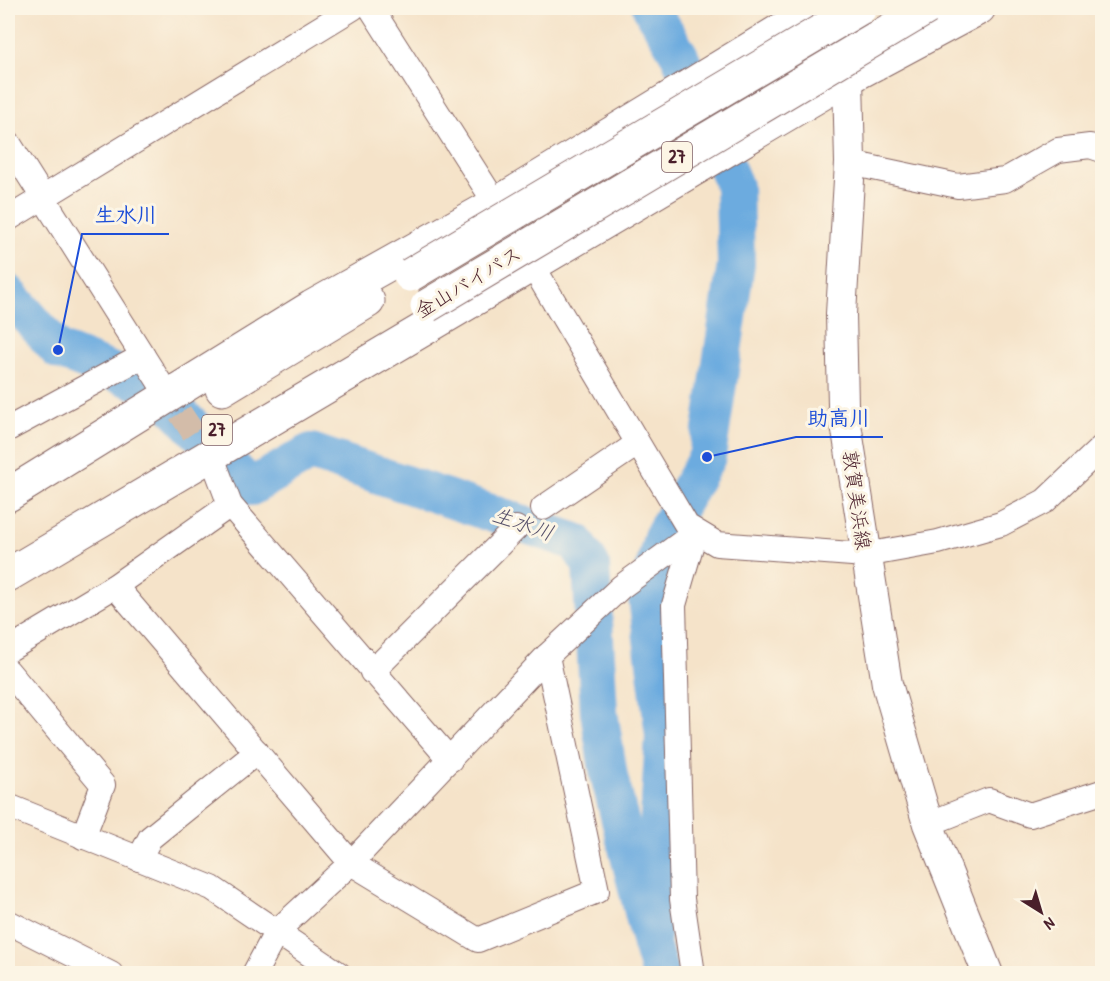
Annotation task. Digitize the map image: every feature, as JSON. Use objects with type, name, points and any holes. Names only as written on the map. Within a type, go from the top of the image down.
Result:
[{"type":"highway","points":[[8,495],[312,308],[496,204],[817,8]]},
{"type":"highway","name":"金山バイパス","points":[[8,519],[410,275],[860,8]]},
{"type":"highway","name":"金山バイパス","points":[[8,554],[927,8]]},
{"type":"highway","points":[[8,575],[848,78],[980,8]]},
{"type":"main road","name":"敦賀美浜線","points":[[850,8],[848,78],[850,163],[841,314],[843,405],[887,684],[928,824],[988,974]]},
{"type":"street","points":[[8,219],[353,8]]},
{"type":"street","points":[[371,8],[496,204],[637,444],[691,529],[717,544],[865,555],[938,542],[1002,524],[1046,501],[1102,447]]},
{"type":"street","points":[[8,142],[160,383]]},
{"type":"street","points":[[850,163],[958,186],[1005,180],[1058,150],[1089,146],[1102,150]]},
{"type":"street","points":[[9,426],[143,356]]},
{"type":"street","points":[[543,508],[637,444]]},
{"type":"street","points":[[215,465],[230,505],[450,760]]},
{"type":"street","points":[[8,650],[115,586],[230,505]]},
{"type":"street","points":[[372,672],[516,528]]},
{"type":"street","points":[[254,974],[277,931],[351,863],[547,656],[621,587],[691,529]]},
{"type":"street","points":[[691,529],[674,604],[682,899],[693,974]]},
{"type":"street","points":[[115,586],[351,863],[478,940],[597,891],[547,656]]},
{"type":"street","points":[[8,671],[103,785],[83,837]]},
{"type":"street","points":[[139,859],[150,838],[257,752]]},
{"type":"street","points":[[928,824],[989,800],[1030,815],[1102,792]]},
{"type":"street","points":[[8,806],[212,888],[339,974]]},
{"type":"street","points":[[8,922],[101,971]]},
{"type":"waterway","points":[[651,8],[680,56],[734,186],[736,264],[707,457],[662,537],[647,598],[664,736],[651,944],[660,974]]},
{"type":"waterway","name":"生水川","points":[[8,293],[58,350],[156,389],[251,487],[311,452],[576,542],[591,565],[599,712],[609,776],[651,944]]},
{"type":"tunnel","points":[[160,383],[215,465]]},
{"type":"place","name":"生水川","points":[[58,350]]},
{"type":"place","name":"助高川","points":[[707,457]]}]
